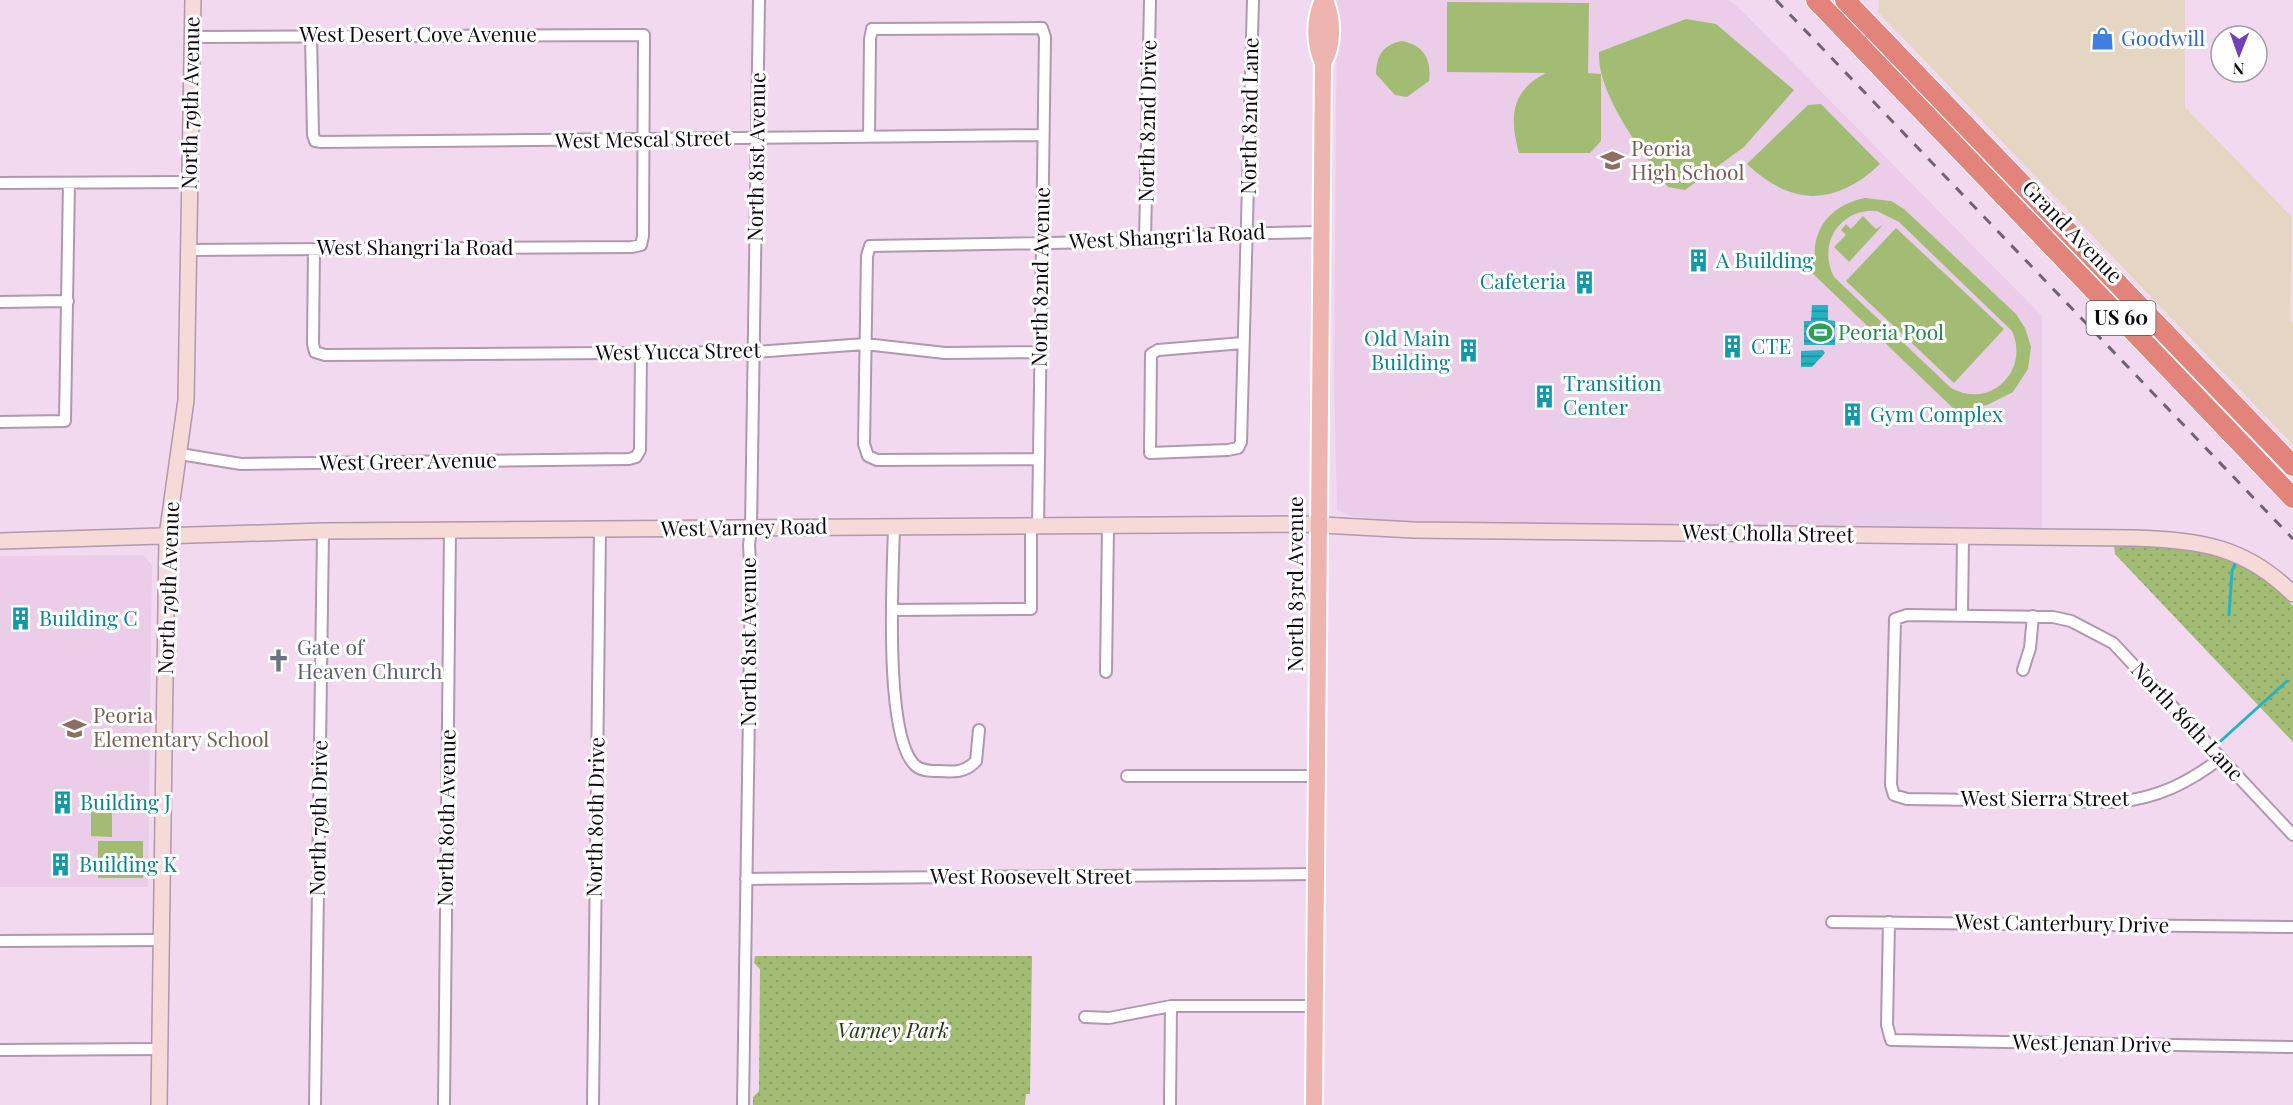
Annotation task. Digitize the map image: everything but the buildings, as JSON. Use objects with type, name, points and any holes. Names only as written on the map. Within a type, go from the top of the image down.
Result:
[{"type":"highway","name":"Grand Avenue","points":[[1815,0],[2293,498]]},
{"type":"highway","name":"Grand Avenue","points":[[1851,2],[1993,154],[2293,466]]},
{"type":"highway","points":[[1977,167],[1993,154]]},
{"type":"main road","name":"North 83rd Avenue","points":[[1314,1105],[1323,63],[1330,51],[1330,13],[1324,0]]},
{"type":"street","name":"North 79th Avenue","points":[[159,1105],[167,536],[186,407],[193,0]]},
{"type":"street","name":"North 81st Avenue","points":[[743,1105],[751,582],[749,545],[759,0]]},
{"type":"street","name":"North 82nd Drive","points":[[1145,241],[1150,0]]},
{"type":"street","name":"North 82nd Lane","points":[[1243,343],[1158,350],[1151,354],[1150,453],[1239,448],[1241,442],[1252,0]]},
{"type":"street","points":[[1836,21],[1851,2]]},
{"type":"street","name":"North 82nd Avenue","points":[[869,137],[872,29],[1042,27],[1045,37],[1039,459],[1031,609],[893,610]]},
{"type":"street","name":"West Desert Cove Avenue","points":[[192,37],[644,35],[644,140]]},
{"type":"street","name":"West Mescal Street","points":[[310,36],[315,141],[1043,135]]},
{"type":"street","name":"West Shangri la Road","points":[[189,250],[640,245],[644,236],[644,140]]},
{"type":"street","points":[[0,183],[190,182]]},
{"type":"street","points":[[0,422],[65,421],[69,183]]},
{"type":"street","name":"West Shangri la Road","points":[[865,344],[867,256],[870,246],[1145,241],[1248,232],[1321,232]]},
{"type":"street","name":"West Yucca Street","points":[[314,249],[313,344],[315,352],[325,355],[754,352],[865,344],[945,354],[1041,352]]},
{"type":"street","points":[[0,302],[68,301]]},
{"type":"street","points":[[865,344],[864,444],[868,456],[877,460],[1039,459]]},
{"type":"street","name":"West Greer Avenue","points":[[180,454],[226,462],[264,464],[629,459],[636,457],[640,450],[641,352]]},
{"type":"street","name":"West Varney Road","points":[[167,536],[323,531],[1320,524]]},
{"type":"street","name":"West Cholla Street","points":[[1320,524],[1413,530],[2133,537],[2182,540],[2215,546],[2257,564],[2293,594]]},
{"type":"street","points":[[1106,672],[1108,526]]},
{"type":"street","points":[[894,527],[893,685],[905,744],[915,765],[926,771],[970,767],[976,761],[979,730]]},
{"type":"street","name":"North 80th Avenue","points":[[444,1105],[450,530]]},
{"type":"street","name":"North 80th Drive","points":[[593,1105],[600,530]]},
{"type":"street","name":"North 79th Drive","points":[[315,1105],[323,531]]},
{"type":"street","points":[[0,542],[167,536]]},
{"type":"street","points":[[1963,537],[1962,615],[2033,616],[2030,648],[2023,670]]},
{"type":"street","name":"West Sierra Street","points":[[1962,615],[1907,615],[1895,619],[1891,785],[1894,795],[1907,799],[2117,802],[2138,800],[2188,782],[2221,758]]},
{"type":"street","name":"North 86th Lane","points":[[2033,616],[2071,621],[2113,643],[2293,836]]},
{"type":"street","points":[[1127,776],[1317,776]]},
{"type":"street","name":"West Roosevelt Street","points":[[746,879],[1316,874]]},
{"type":"street","name":"West Canterbury Drive","points":[[1832,922],[2293,927]]},
{"type":"street","name":"West Jenan Drive","points":[[1889,922],[1887,1025],[1891,1040],[2293,1047]]},
{"type":"street","points":[[0,941],[161,940]]},
{"type":"street","points":[[1170,1105],[1171,1006]]},
{"type":"street","points":[[1085,1017],[1109,1018],[1171,1006],[1315,1006]]},
{"type":"street","points":[[0,1050],[160,1049]]},
{"type":"shaded area","name":"Peoria High School","points":[[1337,0],[1728,0],[1737,6],[2042,316],[2042,529],[1409,523],[1351,516],[1337,510],[1334,379]]},
{"type":"shaded area","points":[[1879,0],[2185,0],[2185,107],[2292,217],[2290,320],[2293,323],[2293,445],[1878,12]]},
{"type":"shaded area","name":"Peoria Elementary School","points":[[143,555],[152,565],[148,887],[0,887],[0,556]]},
{"type":"green space","points":[[1447,2],[1589,3],[1588,73],[1601,74],[1601,141],[1590,153],[1519,153],[1514,117],[1519,97],[1534,80],[1546,73],[1447,72]]},
{"type":"green space","points":[[1686,19],[1716,24],[1794,90],[1744,147],[1685,190],[1668,187],[1624,123],[1606,87],[1600,69],[1599,52]]},
{"type":"green space","points":[[1401,41],[1420,49],[1427,59],[1430,73],[1429,81],[1407,97],[1395,95],[1376,74],[1382,52]]},
{"type":"green space","points":[[1821,104],[1880,164],[1847,188],[1830,194],[1814,196],[1797,194],[1781,188],[1747,164],[1808,105]]},
{"type":"green space","points":[[1865,198],[1891,201],[1904,209],[2016,314],[2025,328],[2031,347],[2028,369],[2013,392],[1987,405],[1956,411],[1807,268],[1810,256],[1815,259],[1817,236],[1827,218],[1844,205]],"holes":[[[1877,211],[1899,222],[2012,331],[2016,346],[2016,360],[2003,383],[1992,390],[1980,394],[1966,394],[1951,388],[1834,277],[1829,265],[1828,252],[1835,230],[1843,222],[1852,215]]]},
{"type":"green space","points":[[1863,216],[1876,229],[1883,225],[1849,262],[1834,247],[1846,235],[1841,230],[1846,224],[1851,229]]},
{"type":"green space","points":[[1896,228],[2004,329],[1954,383],[1846,281]]},
{"type":"green space","points":[[2114,545],[2189,550],[2232,562],[2273,587],[2293,606],[2293,742],[2115,554]]},
{"type":"green space","points":[[91,801],[112,801],[112,837],[91,836]]},
{"type":"green space","points":[[98,841],[143,841],[143,878],[98,878]]},
{"type":"green space","name":"Varney Park","points":[[755,956],[1032,956],[1030,1094],[1026,1094],[1025,1105],[753,1105],[753,1097],[759,1091],[760,969],[754,963]]},
{"type":"water","name":"Peoria Pool","points":[[1812,305],[1828,305],[1828,320],[1835,321],[1835,345],[1804,345],[1804,321],[1811,321]]},
{"type":"water","points":[[1823,350],[1825,353],[1812,367],[1801,367],[1801,351]]},
{"type":"waterway","points":[[2229,615],[2232,571],[2237,559]]},
{"type":"waterway","points":[[2213,748],[2287,681]]},
{"type":"railway","points":[[1776,0],[2293,539]]},
{"type":"place","name":"Goodwill","points":[[2103,39]]},
{"type":"place","name":"Peoria High School","points":[[1613,161]]},
{"type":"place","name":"A Building","points":[[1698,261]]},
{"type":"place","name":"Cafeteria","points":[[1584,282]]},
{"type":"place","name":"Peoria Pool","points":[[1820,333]]},
{"type":"place","name":"CTE","points":[[1733,347]]},
{"type":"place","name":"Old Main Building","points":[[1468,351]]},
{"type":"place","name":"Transition Center","points":[[1545,396]]},
{"type":"place","name":"Gym Complex","points":[[1852,415]]},
{"type":"place","name":"Building C","points":[[21,619]]},
{"type":"place","name":"Gate of Heaven Church","points":[[279,660]]},
{"type":"place","name":"Peoria Elementary School","points":[[75,728]]},
{"type":"place","name":"Building J","points":[[62,803]]},
{"type":"place","name":"Building K","points":[[61,865]]}]
